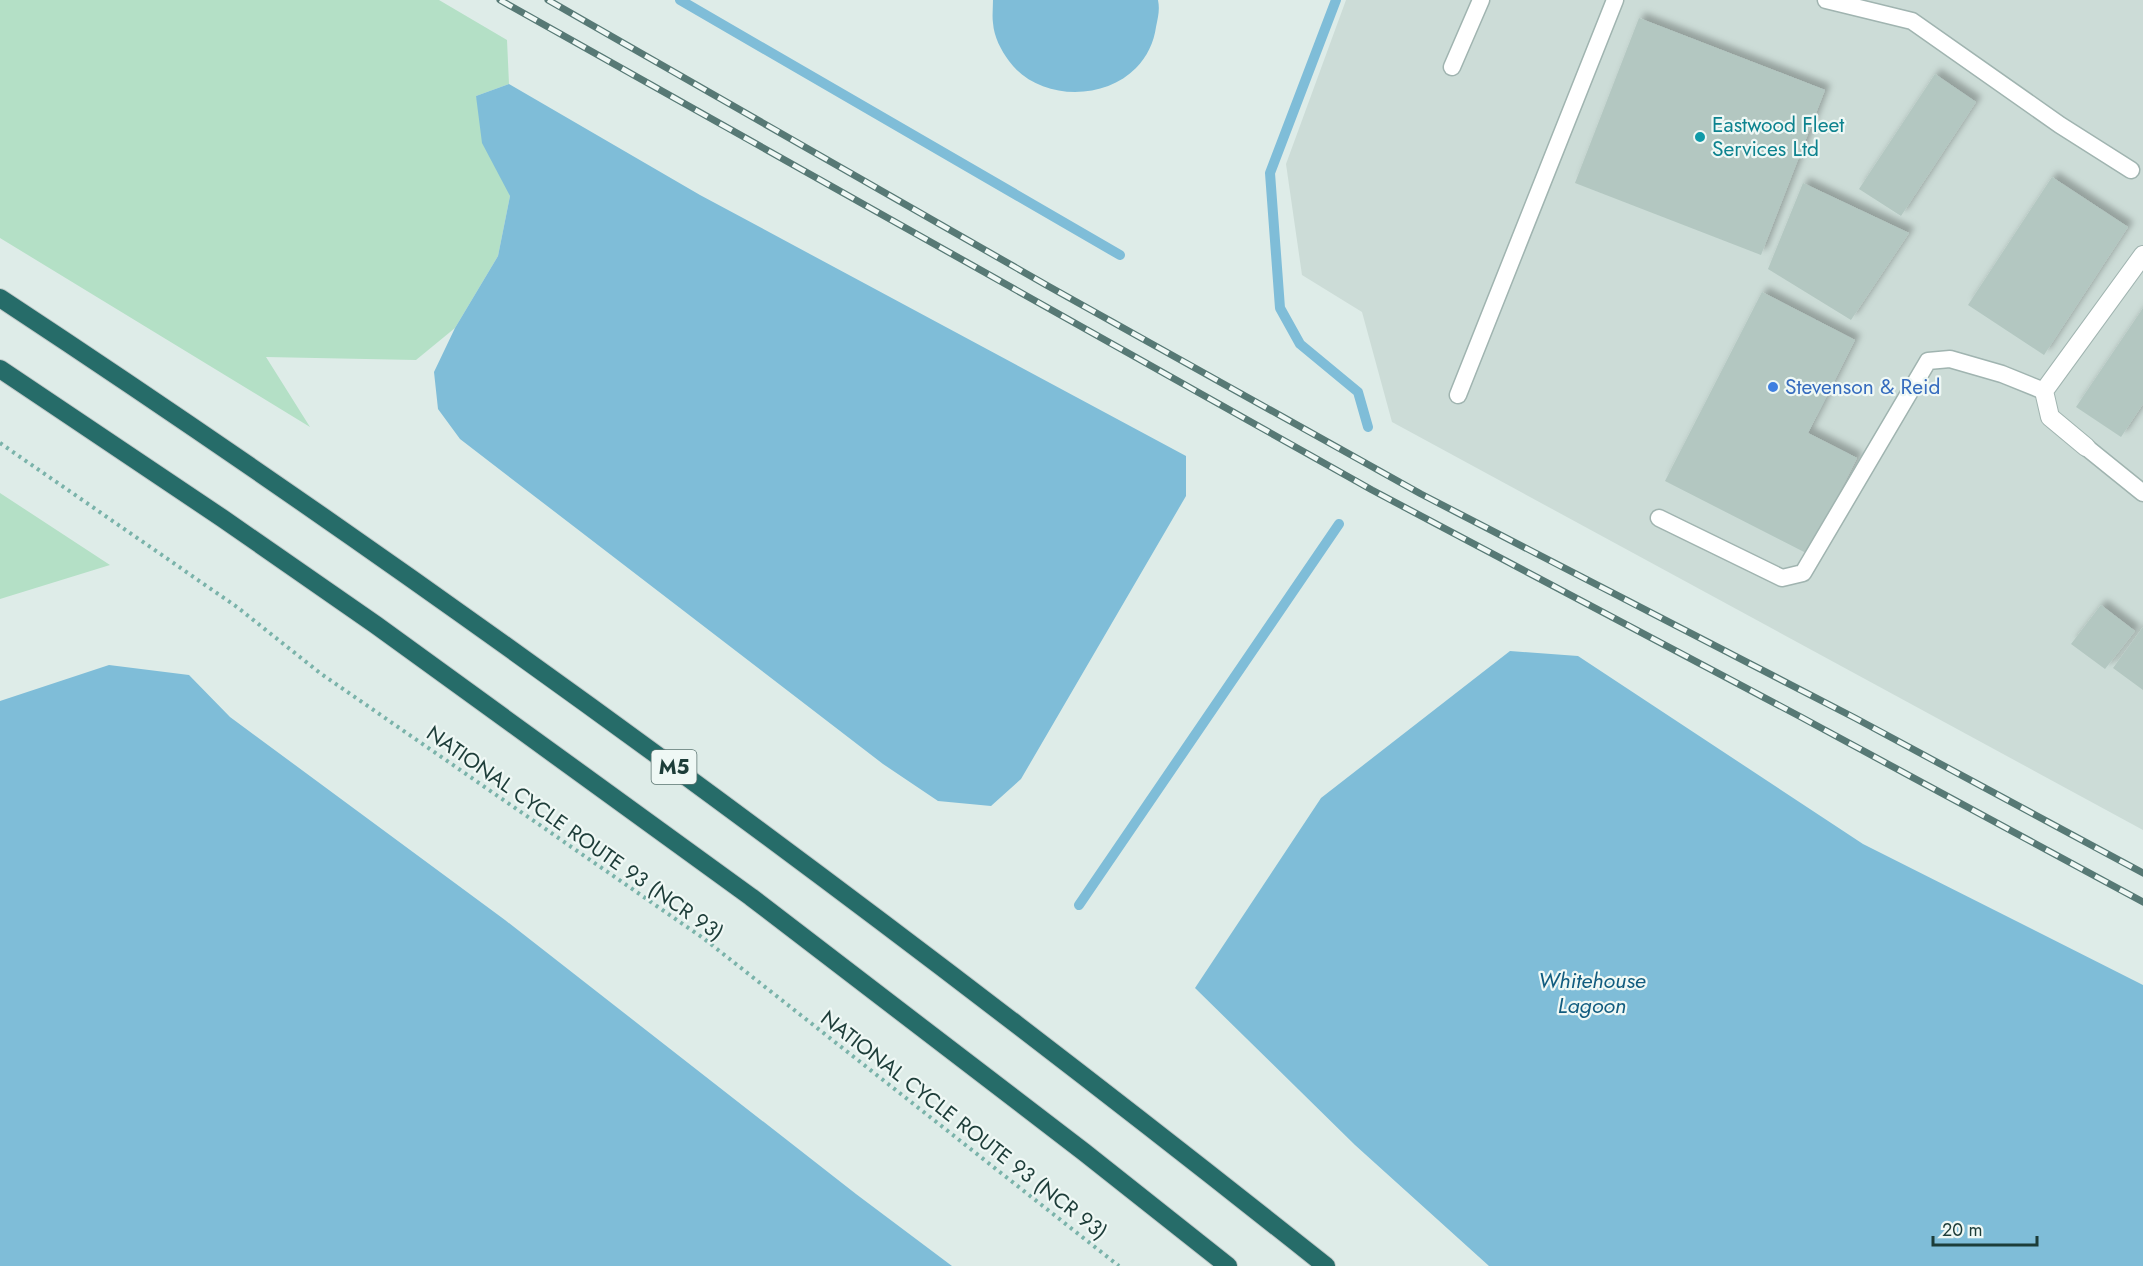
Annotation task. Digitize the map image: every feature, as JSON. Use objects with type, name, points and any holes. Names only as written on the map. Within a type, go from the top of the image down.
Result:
[{"type":"highway","name":"M5","points":[[0,298],[338,525],[566,688],[982,998],[1166,1138],[1326,1266]]},
{"type":"highway","points":[[0,369],[376,625],[751,897],[1084,1152],[1228,1266]]},
{"type":"street","points":[[2086,447],[2050,417],[2044,391],[2143,255]]},
{"type":"lane","points":[[1452,67],[1481,0]]},
{"type":"lane","points":[[1458,395],[1615,0]]},
{"type":"lane","points":[[1826,0],[1912,21],[2060,125],[2131,170]]},
{"type":"lane","points":[[1659,518],[1782,578],[1803,573],[1928,361],[1950,359],[2002,374],[2044,391]]},
{"type":"lane","points":[[2086,447],[2143,493]]},
{"type":"path","name":"NATIONAL CYCLE ROUTE 93 (NCR 93)","points":[[0,443],[237,607],[320,672],[703,938],[1119,1266]]},
{"type":"shaded area","points":[[1346,0],[2143,0],[2143,830],[1392,422],[1362,312],[1302,275],[1286,164]]},
{"type":"green space","points":[[0,0],[439,0],[507,40],[509,84],[476,96],[510,196],[498,256],[455,328],[416,360],[266,357],[310,427],[0,238]]},
{"type":"green space","points":[[0,493],[110,565],[0,599]]},
{"type":"water","points":[[993,0],[1158,0],[1159,10],[1152,44],[1136,68],[1122,79],[1106,87],[1071,92],[1036,83],[1021,74],[1009,61],[995,33]]},
{"type":"water","points":[[509,84],[700,195],[1186,456],[1186,496],[1021,779],[991,806],[938,801],[883,764],[460,439],[438,409],[434,372],[455,328],[498,256],[510,196],[482,143],[476,96]]},
{"type":"water","name":"Whitehouse Lagoon","points":[[1510,651],[1578,656],[1863,844],[2143,985],[2143,1266],[1489,1266],[1355,1145],[1195,988],[1321,798]]},
{"type":"water","points":[[109,665],[189,675],[230,717],[505,920],[856,1194],[952,1266],[0,1266],[0,701]]},
{"type":"building","name":"Eastwood Fleet Services Ltd","points":[[1639,18],[1825,90],[1761,255],[1575,183]]},
{"type":"building","points":[[1935,74],[1976,102],[1901,216],[1859,189]]},
{"type":"building","points":[[2052,177],[2128,227],[2044,355],[1968,305]]},
{"type":"building","points":[[1803,183],[1909,233],[1851,320],[1768,269]]},
{"type":"building","name":"Stevenson & Reid","points":[[1762,292],[1855,340],[1808,433],[1857,458],[1808,554],[1665,481]]},
{"type":"building","points":[[2143,308],[2143,404],[2121,437],[2076,407]]},
{"type":"building","points":[[2101,605],[2135,631],[2105,669],[2071,644]]},
{"type":"building","points":[[2143,627],[2143,690],[2113,668]]},
{"type":"waterway","points":[[680,0],[1120,255]]},
{"type":"waterway","points":[[1336,0],[1270,173],[1280,308],[1300,344],[1358,392],[1368,427]]},
{"type":"waterway","points":[[1079,905],[1339,524]]},
{"type":"railway","points":[[500,0],[1372,490],[1799,716],[2143,902]]},
{"type":"railway","points":[[548,0],[1048,286],[1421,494],[1855,718],[2143,873]]},
{"type":"place","name":"Eastwood Fleet Services Ltd","points":[[1700,137]]},
{"type":"place","name":"Stevenson & Reid","points":[[1773,387]]}]
